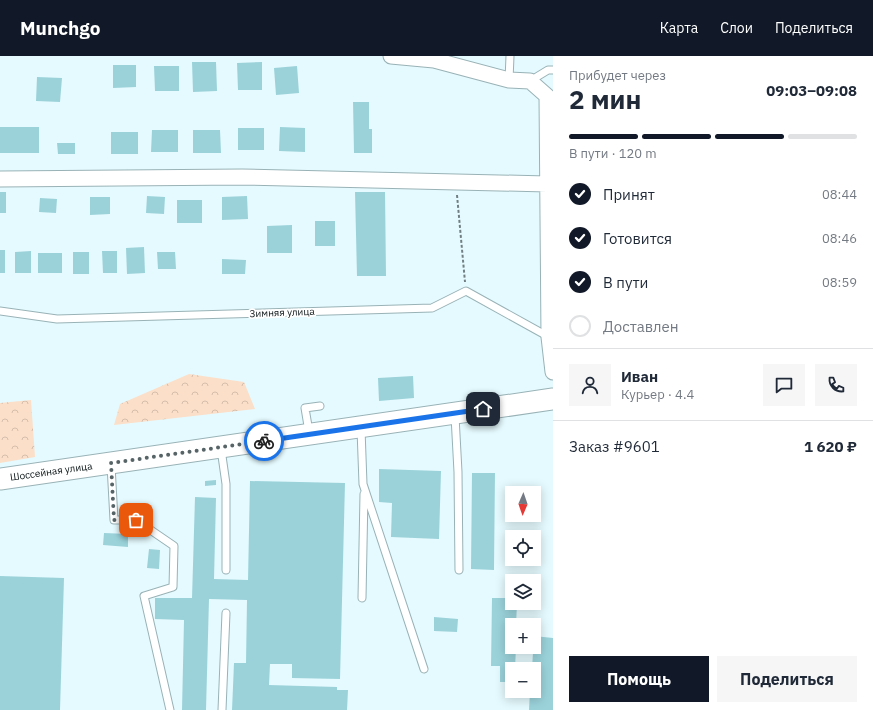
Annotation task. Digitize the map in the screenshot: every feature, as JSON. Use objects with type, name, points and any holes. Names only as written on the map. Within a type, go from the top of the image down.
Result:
[{"type":"main road","name":"Шоссейная улица","points":[[0,479],[553,399]]},
{"type":"street","points":[[391,56],[432,58],[509,80],[530,81],[547,96],[549,336],[553,372]]},
{"type":"street","points":[[0,180],[242,177],[547,184]]},
{"type":"lane","points":[[509,80],[510,56]]},
{"type":"lane","points":[[530,81],[548,70],[553,70]]},
{"type":"lane","points":[[466,291],[549,336]]},
{"type":"lane","name":"Зимняя улица","points":[[0,311],[57,319],[432,308],[466,291]]},
{"type":"lane","points":[[309,434],[305,408],[320,406]]},
{"type":"lane","points":[[455,413],[458,472],[458,570]]},
{"type":"lane","points":[[361,427],[364,488],[362,598]]},
{"type":"lane","points":[[221,447],[226,484],[226,570]]},
{"type":"lane","points":[[111,463],[114,520],[136,520],[174,546],[173,587],[144,596],[170,710]]},
{"type":"lane","points":[[364,488],[424,669]]},
{"type":"lane","points":[[222,710],[226,613]]},
{"type":"path","points":[[456,182],[466,291]]},
{"type":"green space","points":[[189,374],[244,382],[255,409],[114,425],[120,404]]},
{"type":"green space","points":[[31,400],[35,457],[0,463],[0,403]]},
{"type":"building","points":[[192,62],[216,62],[217,91],[193,92]]},
{"type":"building","points":[[262,62],[262,90],[238,90],[237,63]]},
{"type":"building","points":[[113,65],[136,65],[136,87],[113,88]]},
{"type":"building","points":[[154,66],[179,66],[179,91],[155,91]]},
{"type":"building","points":[[297,66],[299,93],[276,95],[274,68]]},
{"type":"building","points":[[37,77],[62,78],[60,102],[36,101]]},
{"type":"building","points":[[353,102],[369,102],[369,129],[372,129],[372,153],[354,153]]},
{"type":"building","points":[[0,127],[39,127],[39,153],[0,153]]},
{"type":"building","points":[[280,127],[305,128],[305,152],[279,151]]},
{"type":"building","points":[[238,128],[264,128],[264,150],[238,150]]},
{"type":"building","points":[[152,130],[178,130],[178,152],[151,152]]},
{"type":"building","points":[[193,130],[220,130],[221,153],[193,153]]},
{"type":"building","points":[[111,132],[138,132],[138,154],[111,154]]},
{"type":"building","points":[[57,143],[75,143],[75,154],[58,154]]},
{"type":"building","points":[[0,192],[6,192],[6,213],[0,213]]},
{"type":"building","points":[[355,192],[385,192],[386,276],[357,276]]},
{"type":"building","points":[[147,196],[165,197],[164,214],[146,213]]},
{"type":"building","points":[[247,196],[248,219],[222,220],[222,197]]},
{"type":"building","points":[[90,197],[110,197],[110,214],[90,215]]},
{"type":"building","points":[[40,198],[57,199],[56,213],[39,212]]},
{"type":"building","points":[[177,200],[202,200],[202,223],[177,223]]},
{"type":"building","points":[[315,221],[335,221],[335,246],[315,246]]},
{"type":"building","points":[[292,225],[292,253],[267,253],[267,226]]},
{"type":"building","points":[[144,247],[145,273],[127,274],[126,248]]},
{"type":"building","points":[[0,250],[5,250],[5,273],[0,273]]},
{"type":"building","points":[[31,251],[31,273],[15,273],[15,252]]},
{"type":"building","points":[[102,251],[117,251],[117,273],[103,273]]},
{"type":"building","points":[[73,252],[89,252],[89,274],[73,274]]},
{"type":"building","points":[[157,252],[175,252],[176,269],[158,269]]},
{"type":"building","points":[[38,253],[62,253],[62,273],[38,273]]},
{"type":"building","points":[[222,259],[246,260],[245,274],[222,274]]},
{"type":"building","points":[[413,376],[414,398],[379,401],[378,378]]},
{"type":"building","points":[[379,469],[441,471],[439,539],[391,537],[392,503],[379,502]]},
{"type":"building","points":[[472,473],[495,473],[494,570],[471,569]]},
{"type":"building","points":[[216,480],[216,485],[205,486],[205,481]]},
{"type":"building","points":[[250,481],[345,483],[340,679],[292,678],[292,664],[270,664],[269,685],[337,687],[337,690],[348,690],[347,710],[232,710],[234,663],[246,663],[247,600],[209,599],[206,710],[182,710],[184,620],[155,619],[155,598],[192,598],[195,497],[216,498],[214,579],[248,580]]},
{"type":"building","points":[[104,533],[128,534],[128,547],[103,545]]},
{"type":"building","points":[[149,549],[160,550],[159,569],[147,568]]},
{"type":"building","points":[[0,576],[64,578],[60,710],[0,710]]},
{"type":"building","points":[[492,598],[505,598],[505,610],[517,610],[516,618],[505,618],[505,654],[516,654],[515,662],[505,662],[505,682],[500,682],[500,666],[491,666]]},
{"type":"building","points":[[434,617],[458,619],[457,632],[434,631]]},
{"type":"building","points":[[541,637],[553,638],[553,710],[529,710],[530,698],[541,698],[541,662],[532,662],[533,654],[541,654]]},
{"type":"way so far","points":[[136,520],[114,520],[111,463],[264,441]]},
{"type":"route","points":[[264,441],[483,409]]}]
